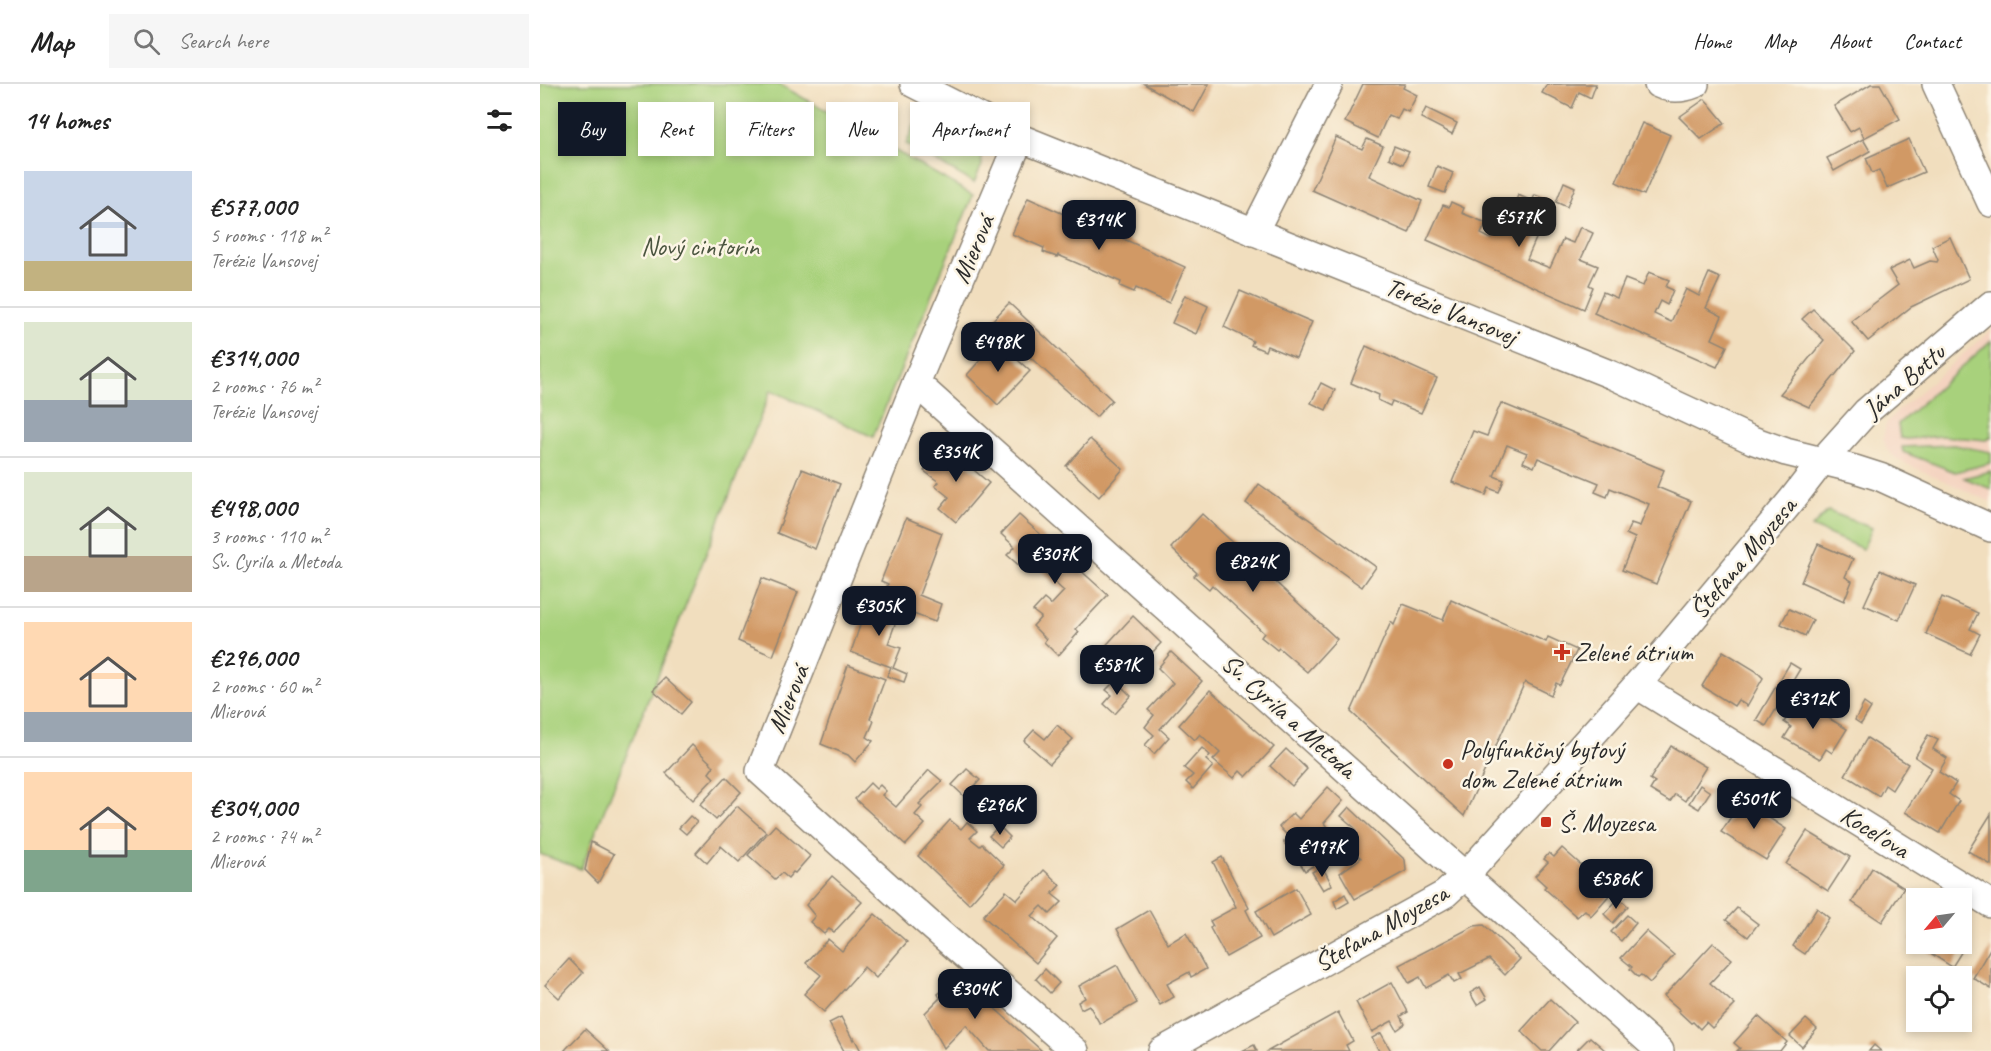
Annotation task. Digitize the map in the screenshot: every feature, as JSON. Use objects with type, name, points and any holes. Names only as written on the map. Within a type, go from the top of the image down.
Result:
[{"type":"street","name":"Terézie Vansovej","points":[[914,84],[949,102]]},
{"type":"street","points":[[1254,232],[1329,84]]},
{"type":"street","points":[[1658,84],[1664,87],[1683,88],[1695,84]]},
{"type":"street","points":[[1936,84],[1991,203]]},
{"type":"street","name":"Terézie Vansovej","points":[[1030,142],[1612,375],[1752,440],[1786,452],[1880,477],[1991,528]]},
{"type":"street","name":"Mierová","points":[[1012,156],[916,383],[760,771],[926,921],[1075,1051]]},
{"type":"street","name":"Jána Bottu","points":[[1822,461],[1866,412],[1991,305]]},
{"type":"street","name":"Sv. Cyrila a Metoda","points":[[916,383],[1660,1051]]},
{"type":"street","name":"Štefana Moyzesa","points":[[1162,1051],[1445,894],[1466,875],[1637,685],[1822,461]]},
{"type":"street","name":"Koceľova","points":[[1637,685],[1991,904]]},
{"type":"shaded area","points":[[1991,330],[1991,502],[1898,460],[1887,450],[1883,439],[1886,424],[1891,417]]},
{"type":"green space","name":"Nový cintorín","points":[[540,84],[779,84],[810,102],[726,102],[726,156],[814,156],[814,104],[826,111],[826,156],[898,156],[898,152],[973,195],[873,437],[771,390],[581,869],[540,854]]},
{"type":"green space","points":[[910,135],[910,146],[906,144]]},
{"type":"green space","points":[[927,156],[981,156],[982,165],[974,183]]},
{"type":"green space","points":[[1991,341],[1991,437],[1986,440],[1942,436],[1900,438],[1898,424]]},
{"type":"green space","points":[[1954,445],[1991,452],[1991,463],[1955,472],[1903,452],[1902,447]]},
{"type":"green space","points":[[1991,471],[1991,489],[1964,478]]},
{"type":"green space","points":[[1828,511],[1872,528],[1863,549],[1812,527]]},
{"type":"building","points":[[1144,84],[1209,84],[1194,112]]},
{"type":"building","points":[[1363,84],[1405,84],[1403,88],[1417,95],[1408,112],[1402,109],[1397,119],[1388,115],[1378,138],[1345,122]]},
{"type":"building","points":[[1547,84],[1596,84],[1591,98],[1579,92],[1572,108],[1542,93]]},
{"type":"building","points":[[1871,84],[1880,84],[1900,119],[1864,138],[1859,127],[1850,132],[1834,106]]},
{"type":"building","points":[[1705,99],[1725,123],[1701,139],[1679,117]]},
{"type":"building","points":[[1426,108],[1457,123],[1452,134],[1421,118]]},
{"type":"building","points":[[1642,123],[1670,135],[1644,195],[1616,182]]},
{"type":"building","points":[[1336,137],[1362,149],[1367,139],[1383,146],[1369,176],[1422,201],[1409,233],[1312,190]]},
{"type":"building","points":[[1863,139],[1870,151],[1834,171],[1827,158]]},
{"type":"building","points":[[1909,139],[1924,172],[1887,188],[1879,170],[1872,173],[1866,158]]},
{"type":"building","points":[[1394,146],[1409,152],[1403,164],[1389,158]]},
{"type":"building","points":[[1437,166],[1453,173],[1445,193],[1429,187]]},
{"type":"building","points":[[1564,182],[1575,187],[1567,207],[1556,202]]},
{"type":"building","points":[[1518,195],[1532,201],[1535,195],[1551,201],[1527,259],[1550,268],[1563,239],[1573,243],[1580,227],[1593,233],[1581,259],[1598,266],[1589,285],[1593,287],[1584,309],[1427,240],[1443,205],[1449,207],[1451,202],[1464,208],[1462,213],[1486,223],[1481,234],[1491,239],[1507,203],[1514,206]]},
{"type":"building","points":[[1028,198],[1185,267],[1169,303],[1136,288],[1134,292],[1120,286],[1121,282],[1058,255],[1057,257],[1043,252],[1044,248],[1012,234]]},
{"type":"building","points":[[1950,237],[1969,279],[1911,307],[1868,341],[1851,321],[1898,285],[1889,270],[1910,260],[1914,268],[1930,261],[1937,262],[1932,246]]},
{"type":"building","points":[[1649,272],[1669,280],[1666,287],[1673,290],[1667,305],[1660,301],[1654,314],[1671,322],[1686,289],[1699,296],[1709,273],[1720,278],[1706,308],[1722,316],[1712,339],[1727,346],[1717,367],[1594,313],[1603,292],[1617,298],[1625,279],[1643,286]]},
{"type":"building","points":[[1240,291],[1312,322],[1296,358],[1267,346],[1265,351],[1251,345],[1253,341],[1224,327]]},
{"type":"building","points":[[1185,295],[1208,306],[1196,334],[1172,323]]},
{"type":"building","points":[[1009,303],[1112,400],[1096,417],[991,322]]},
{"type":"building","points":[[1813,309],[1855,351],[1809,407],[1780,394],[1824,340],[1802,319]]},
{"type":"building","points":[[997,341],[1030,371],[998,405],[967,375]]},
{"type":"building","points":[[1366,346],[1437,378],[1421,413],[1392,401],[1390,406],[1378,400],[1379,395],[1351,383]]},
{"type":"building","points":[[1321,383],[1335,390],[1326,410],[1311,403]]},
{"type":"building","points":[[1501,403],[1664,470],[1657,487],[1691,501],[1656,584],[1622,570],[1635,538],[1626,534],[1631,523],[1640,526],[1649,504],[1610,488],[1607,497],[1595,492],[1599,483],[1538,458],[1534,467],[1523,462],[1527,453],[1507,445],[1494,476],[1504,480],[1499,492],[1489,488],[1486,495],[1452,482],[1473,431],[1487,436]]},
{"type":"building","points":[[1090,439],[1123,469],[1099,497],[1066,466]]},
{"type":"building","points":[[946,446],[989,483],[956,522],[940,508],[949,497],[935,486],[939,482],[924,471]]},
{"type":"building","points":[[802,469],[840,484],[815,549],[777,533]]},
{"type":"building","points":[[1259,484],[1376,567],[1362,587],[1246,503]]},
{"type":"building","points":[[1202,514],[1337,639],[1307,672],[1279,648],[1277,650],[1261,637],[1264,633],[1212,585],[1209,589],[1194,576],[1197,573],[1171,548]]},
{"type":"building","points":[[1019,515],[1108,595],[1076,629],[1079,632],[1058,656],[1033,626],[1041,617],[1033,611],[1044,599],[1051,605],[1064,591],[1029,560],[1022,568],[1007,555],[1015,547],[1001,534]]},
{"type":"building","points":[[906,518],[942,533],[919,595],[941,604],[935,622],[881,602],[888,584],[881,581]]},
{"type":"building","points":[[1818,544],[1853,559],[1845,577],[1852,581],[1844,601],[1801,582]]},
{"type":"building","points":[[1880,570],[1915,585],[1899,620],[1864,605]]},
{"type":"building","points":[[762,578],[798,592],[773,656],[738,641]]},
{"type":"building","points":[[1942,597],[1978,613],[1970,629],[1980,634],[1970,654],[1926,634]]},
{"type":"building","points":[[869,599],[900,610],[888,644],[901,648],[893,668],[907,674],[904,682],[887,676],[891,667],[851,652]]},
{"type":"building","name":"Polyfunkčný bytový dom Zelené átrium","points":[[1451,600],[1546,642],[1548,637],[1577,650],[1560,685],[1556,683],[1551,695],[1525,682],[1464,816],[1351,712],[1391,622],[1394,625],[1403,604],[1443,620]]},
{"type":"building","points":[[1789,609],[1813,620],[1805,636],[1781,624]]},
{"type":"building","points":[[1133,616],[1161,643],[1129,678],[1100,652]]},
{"type":"building","points":[[1723,651],[1756,671],[1763,678],[1747,706],[1738,700],[1734,706],[1702,686]]},
{"type":"building","points":[[1171,652],[1202,681],[1160,729],[1169,737],[1154,754],[1145,745],[1154,735],[1145,727],[1154,715],[1148,710],[1173,683],[1158,668]]},
{"type":"building","points":[[1790,663],[1800,669],[1766,726],[1756,720]]},
{"type":"building","points":[[848,665],[885,679],[870,719],[874,721],[867,737],[873,741],[855,762],[848,755],[821,744]]},
{"type":"building","points":[[665,678],[691,702],[681,714],[653,690]]},
{"type":"building","points":[[1118,678],[1123,683],[1121,686],[1131,696],[1115,714],[1104,704],[1112,695],[1106,690]]},
{"type":"building","points":[[1210,690],[1274,747],[1246,777],[1240,771],[1234,778],[1213,760],[1220,753],[1200,734],[1195,740],[1179,725]]},
{"type":"building","points":[[1798,700],[1847,729],[1832,753],[1826,749],[1820,759],[1784,738],[1791,727],[1784,722]]},
{"type":"building","points":[[1864,703],[1871,708],[1861,724],[1855,720]]},
{"type":"building","points":[[1057,725],[1073,739],[1050,764],[1024,741],[1034,730],[1045,739]]},
{"type":"building","points":[[1928,735],[1938,740],[1933,749],[1947,758],[1939,772],[1956,783],[1949,794],[1959,801],[1940,833],[1905,812],[1932,768],[1915,757]]},
{"type":"building","points":[[1867,738],[1908,764],[1892,790],[1885,785],[1879,796],[1845,775]]},
{"type":"building","points":[[692,745],[714,766],[709,773],[714,778],[693,800],[666,773]]},
{"type":"building","points":[[1671,746],[1706,767],[1685,801],[1675,794],[1670,802],[1650,790],[1655,782],[1650,779]]},
{"type":"building","points":[[1202,748],[1210,755],[1206,760],[1213,766],[1193,789],[1186,782],[1193,775],[1184,768]]},
{"type":"building","points":[[1286,749],[1307,769],[1292,786],[1270,766]]},
{"type":"building","points":[[967,769],[980,780],[965,797],[952,785]]},
{"type":"building","points":[[929,770],[942,781],[919,804],[922,807],[915,815],[925,824],[906,845],[855,799],[870,783],[876,789],[880,785],[886,791],[882,795],[896,807]]},
{"type":"building","points":[[726,777],[741,792],[716,820],[700,805]]},
{"type":"building","points":[[1700,785],[1710,792],[1699,809],[1689,803]]},
{"type":"building","points":[[1328,787],[1343,801],[1324,823],[1329,830],[1319,841],[1311,835],[1295,853],[1285,844],[1284,842],[1289,837],[1279,827],[1293,813],[1299,819]]},
{"type":"building","points":[[1742,800],[1786,829],[1766,860],[1721,832]]},
{"type":"building","points":[[1003,801],[1012,810],[999,825],[989,816]]},
{"type":"building","points":[[737,806],[766,832],[739,862],[721,846],[707,863],[696,853]]},
{"type":"building","points":[[1349,807],[1405,860],[1406,871],[1355,899],[1340,873],[1361,858],[1350,848],[1355,841],[1350,837],[1356,829],[1341,816]]},
{"type":"building","points":[[1991,814],[1991,865],[1968,851]]},
{"type":"building","points":[[690,816],[697,822],[686,834],[679,828]]},
{"type":"building","points":[[950,820],[961,829],[967,822],[977,831],[970,838],[980,846],[982,844],[1004,865],[969,904],[918,856]]},
{"type":"building","points":[[775,825],[810,856],[788,878],[782,873],[775,879],[748,855]]},
{"type":"building","points":[[999,826],[1010,837],[1001,847],[989,836]]},
{"type":"building","points":[[1807,831],[1850,857],[1828,891],[1786,864]]},
{"type":"building","points":[[591,842],[614,854],[598,883],[585,870]]},
{"type":"building","points":[[1305,848],[1316,864],[1305,871],[1295,855]]},
{"type":"building","points":[[1562,848],[1612,892],[1591,916],[1585,910],[1577,917],[1544,888],[1546,886],[1535,876],[1548,862],[1544,859],[1549,853],[1554,857]]},
{"type":"building","points":[[1222,857],[1249,908],[1246,910],[1260,938],[1226,957],[1210,928],[1213,926],[1210,921],[1236,907],[1213,862]]},
{"type":"building","points":[[1322,866],[1332,885],[1323,890],[1312,872]]},
{"type":"building","points":[[1872,868],[1904,888],[1882,922],[1852,902]]},
{"type":"building","points":[[1044,870],[1060,885],[1052,894],[1062,902],[1050,914],[1042,906],[1032,916],[1057,938],[1036,963],[983,916],[1006,891],[1017,900]]},
{"type":"building","points":[[832,876],[862,902],[834,932],[829,929],[824,934],[810,922],[815,916],[806,905]]},
{"type":"building","points":[[1296,888],[1311,915],[1271,938],[1256,911]]},
{"type":"building","points":[[1345,894],[1349,902],[1337,909],[1334,901]]},
{"type":"building","points":[[1619,898],[1628,906],[1613,923],[1604,914]]},
{"type":"building","points":[[1737,908],[1758,924],[1748,937],[1726,920]]},
{"type":"building","points":[[1817,908],[1829,918],[1805,954],[1793,946]]},
{"type":"building","points":[[1149,910],[1168,944],[1186,933],[1206,969],[1191,977],[1189,972],[1167,984],[1174,997],[1160,1005],[1117,929]]},
{"type":"building","points":[[875,914],[907,942],[876,978],[864,967],[824,1012],[804,994],[821,975],[806,963],[828,939],[842,951]]},
{"type":"building","points":[[1627,915],[1636,923],[1621,941],[1611,932]]},
{"type":"building","points":[[1484,925],[1520,959],[1505,975],[1489,959],[1459,974],[1462,979],[1454,983],[1449,975],[1426,988],[1420,977],[1409,983],[1399,965],[1474,926]]},
{"type":"building","points":[[1646,931],[1674,955],[1650,983],[1641,975],[1638,977],[1630,969],[1632,967],[1621,958]]},
{"type":"building","points":[[1713,943],[1732,959],[1710,983],[1735,1005],[1712,1028],[1706,1022],[1700,1029],[1664,996]]},
{"type":"building","points":[[1991,947],[1991,989],[1973,978]]},
{"type":"building","points":[[1932,954],[1960,954],[1950,966]]},
{"type":"building","points":[[569,959],[583,973],[559,998],[545,985]]},
{"type":"building","points":[[1117,965],[1137,1003],[1100,1024],[1089,1005],[1081,1009],[1078,1002],[1085,998],[1079,986]]},
{"type":"building","points":[[1045,969],[1059,983],[1050,993],[1036,979]]},
{"type":"building","points":[[960,977],[1042,1051],[989,1051],[966,1025],[944,1048],[925,1013],[940,998],[938,994]]},
{"type":"building","points":[[1392,982],[1408,1012],[1401,1016],[1405,1024],[1397,1030],[1392,1021],[1372,1032],[1356,1002]]},
{"type":"building","points":[[1480,987],[1487,999],[1477,1005],[1470,993]]},
{"type":"building","points":[[1550,999],[1575,1022],[1549,1051],[1542,1051],[1521,1031]]},
{"type":"building","points":[[1338,1012],[1353,1041],[1346,1045],[1349,1051],[1268,1051]]},
{"type":"building","points":[[1758,1016],[1787,1042],[1780,1051],[1737,1051],[1740,1048],[1734,1043]]},
{"type":"building","points":[[841,1017],[861,1051],[844,1051],[829,1023]]},
{"type":"building","points":[[1806,1019],[1817,1029],[1802,1047],[1790,1036]]},
{"type":"building","points":[[585,1029],[609,1051],[564,1051]]},
{"type":"building","points":[[1381,1033],[1391,1051],[1379,1051],[1372,1038]]},
{"type":"building","points":[[1590,1037],[1606,1051],[1576,1051]]},
{"type":"building","points":[[1254,1045],[1257,1051],[1242,1051]]},
{"type":"building","points":[[1874,1045],[1881,1051],[1869,1051]]},
{"type":"place","name":"Zelené átrium","points":[[1562,652]]},
{"type":"place","name":"Polyfunkčný bytový dom Zelené átrium","points":[[1448,764]]},
{"type":"place","name":"Š. Moyzesa","points":[[1546,822]]}]
